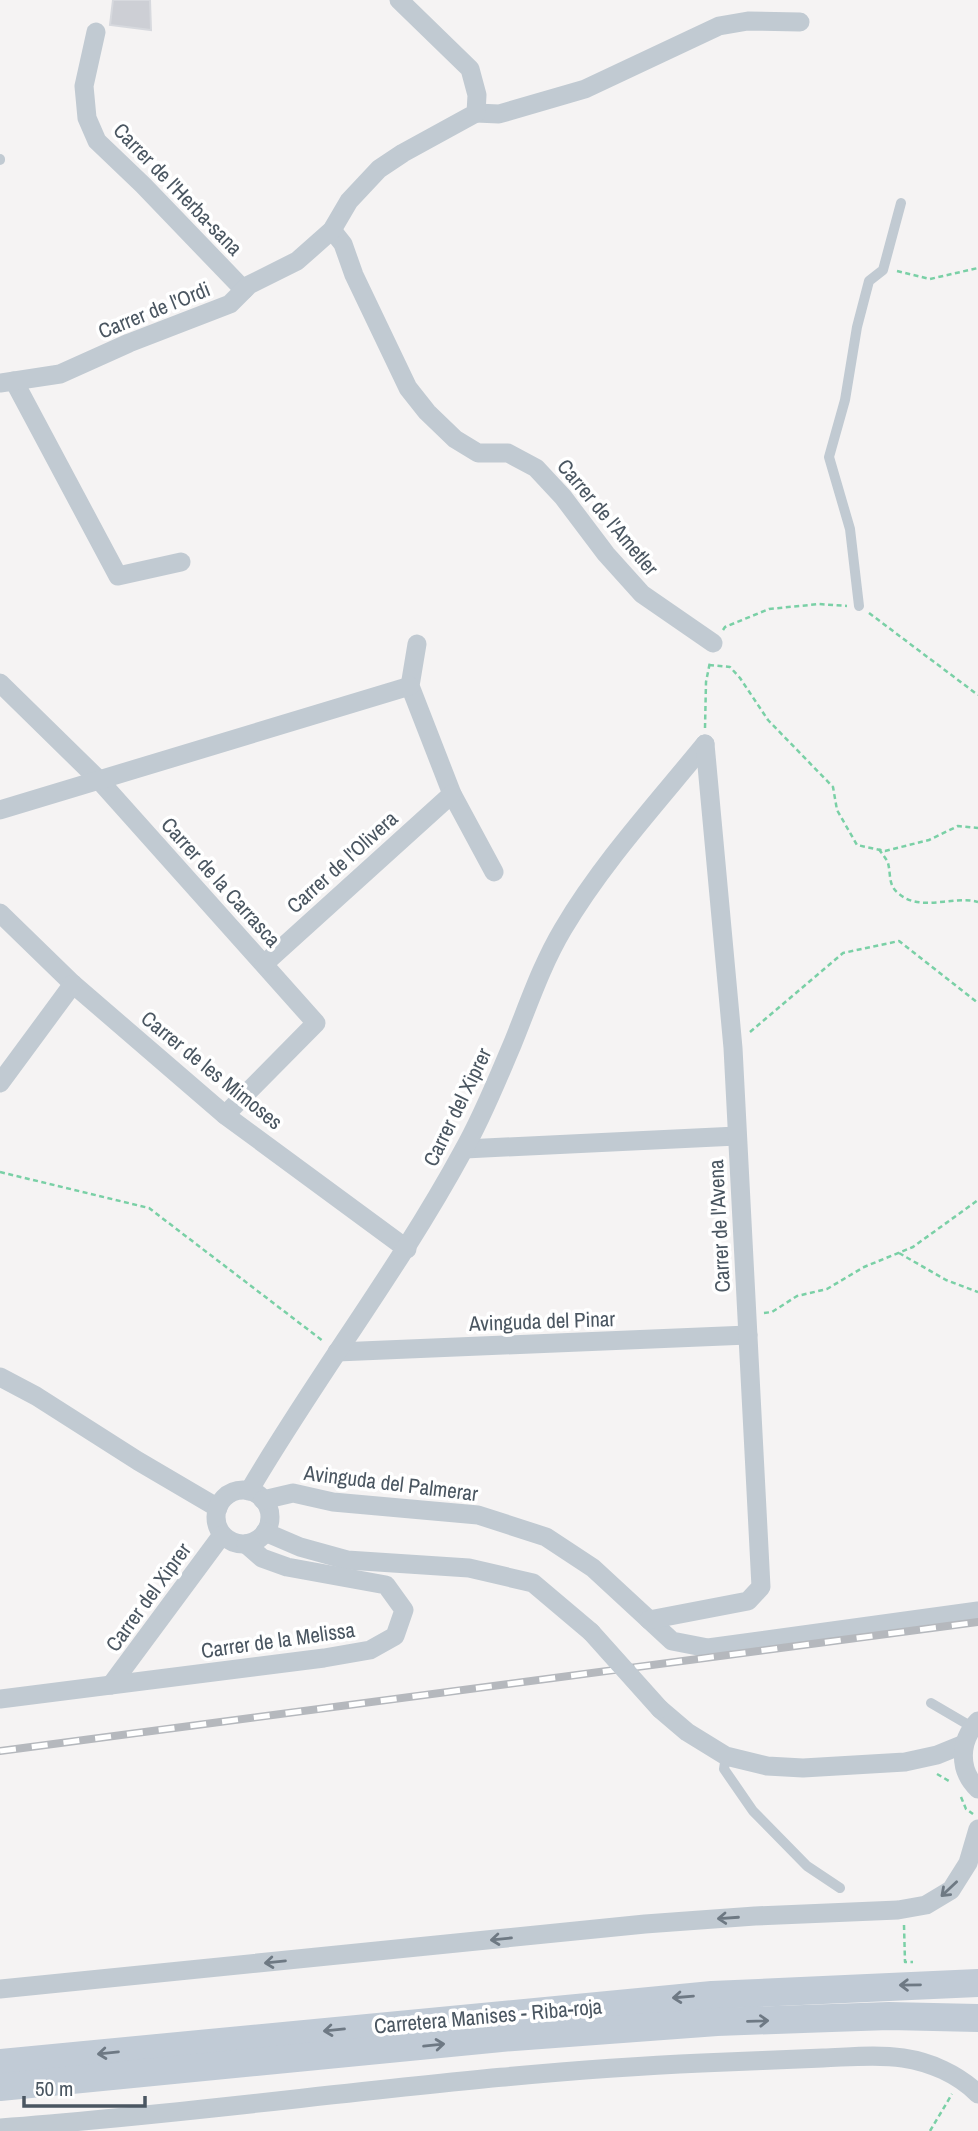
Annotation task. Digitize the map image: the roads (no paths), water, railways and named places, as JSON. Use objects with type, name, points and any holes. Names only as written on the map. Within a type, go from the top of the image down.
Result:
[{"type":"main road","name":"Carretera Manises - Riba-roja","points":[[0,2063],[712,1995],[978,1983]]},
{"type":"main road","name":"Carretera Manises - Riba-roja","points":[[0,2087],[487,2040],[703,2023],[889,2016],[978,2018]]},
{"type":"street","points":[[399,0],[470,69],[477,95],[476,113],[499,114],[585,89],[719,26],[748,21],[800,22]]},
{"type":"street","name":"Carrer de l'Herba-sana","points":[[96,33],[84,86],[87,118],[97,141],[244,290]]},
{"type":"street","name":"Carrer de l'Ordi","points":[[181,562],[118,576],[7,382],[60,374],[129,343],[230,304],[249,285],[297,261],[332,230],[349,201],[379,169],[476,113]]},
{"type":"street","name":"Carrer de l'Ametler","points":[[332,230],[343,244],[354,275],[408,388],[427,412],[455,439],[478,453],[509,453],[536,468],[642,594],[713,643]]},
{"type":"street","points":[[417,644],[410,686],[452,794],[494,872]]},
{"type":"street","name":"Carrer de la Carrasca","points":[[0,683],[98,779],[316,1023],[225,1115]]},
{"type":"street","points":[[0,810],[410,686]]},
{"type":"street","name":"Carrer de l'Avena","points":[[649,1620],[748,1601],[761,1587],[733,1048],[705,744]]},
{"type":"street","name":"Carrer del Xiprer","points":[[256,1495],[281,1437],[407,1249],[465,1149],[512,1045],[532,991],[563,929],[603,870],[705,744]]},
{"type":"street","name":"Carrer de l'Olivera","points":[[264,964],[452,794]]},
{"type":"street","name":"Carrer de les Mimoses","points":[[0,913],[73,984],[225,1115],[407,1249]]},
{"type":"street","points":[[0,1083],[73,984]]},
{"type":"street","points":[[465,1149],[737,1136]]},
{"type":"street","name":"Avinguda del Pinar","points":[[337,1352],[748,1326]]},
{"type":"street","points":[[0,1377],[36,1396],[218,1508]]},
{"type":"street","points":[[241,1490],[256,1495],[270,1515],[265,1532],[260,1538],[246,1544],[237,1544],[222,1535],[216,1522],[218,1508],[227,1496],[241,1490]]},
{"type":"street","name":"Avinguda del Palmerar","points":[[256,1495],[293,1493],[333,1503],[478,1515],[546,1537],[593,1568],[671,1641],[708,1647],[978,1611]]},
{"type":"street","points":[[265,1532],[300,1548],[347,1560],[469,1568],[533,1583],[591,1632],[660,1709],[687,1732],[726,1756],[767,1766],[791,1768],[905,1762],[937,1755],[971,1731]]},
{"type":"street","name":"Carrer del Xiprer","points":[[111,1685],[222,1535]]},
{"type":"street","name":"Carrer de la Melissa","points":[[0,1699],[324,1658],[370,1650],[396,1636],[404,1610],[386,1585],[287,1567],[262,1558],[246,1544]]},
{"type":"street","points":[[971,1731],[963,1759],[972,1782]]},
{"type":"street","points":[[905,1762],[947,1767],[972,1782]]},
{"type":"street","points":[[0,1989],[645,1924],[898,1910],[926,1905],[951,1890],[968,1863],[978,1829]]},
{"type":"street","points":[[0,2128],[118,2119],[562,2072],[690,2063],[886,2056],[925,2063],[961,2080],[978,2094]]},
{"type":"lane","points":[[859,606],[850,528],[829,457],[845,400],[857,327],[869,281],[883,268],[901,203]]},
{"type":"lane","points":[[931,1703],[971,1731]]},
{"type":"lane","points":[[726,1756],[724,1769],[752,1811],[807,1866],[840,1888]]},
{"type":"railway","points":[[0,1751],[978,1622]]}]
